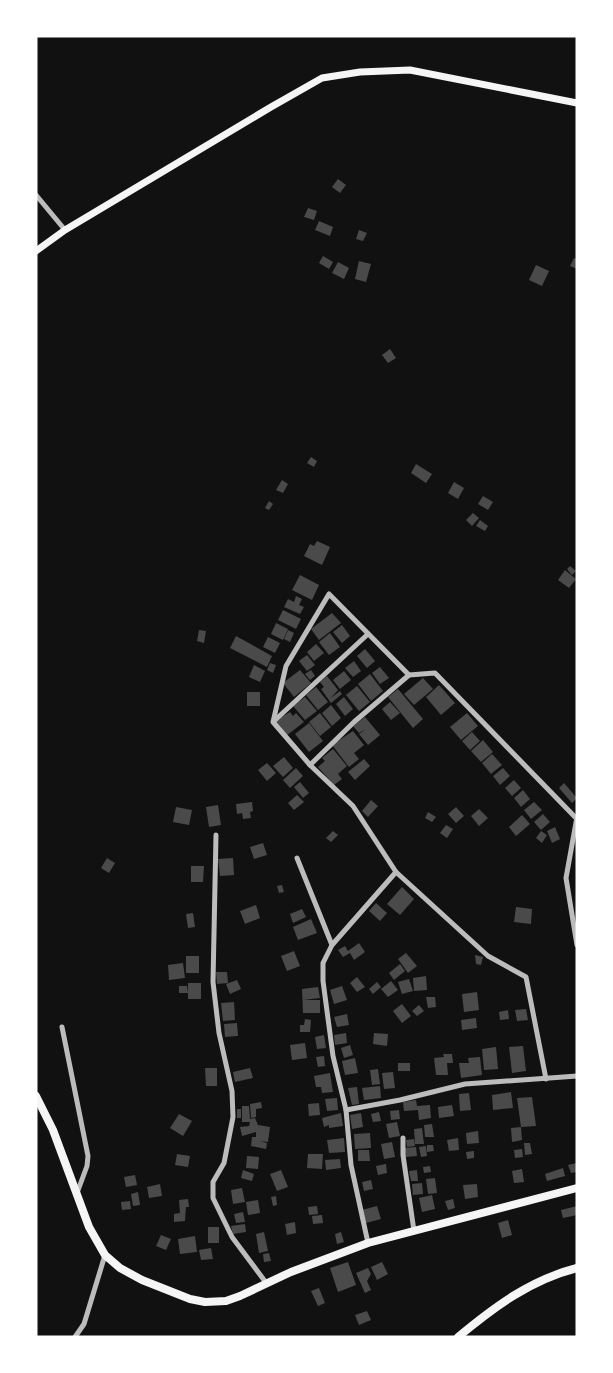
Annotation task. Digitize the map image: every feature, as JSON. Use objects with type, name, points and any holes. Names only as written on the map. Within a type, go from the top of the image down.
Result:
[{"type":"main road","points":[[36,251],[65,230],[270,106],[322,78],[360,72],[410,70],[577,103]]},
{"type":"main road","points":[[36,1096],[53,1130],[88,1227],[105,1255],[120,1268],[142,1280],[190,1299],[205,1302],[226,1301],[291,1272],[368,1242],[577,1188]]},
{"type":"main road","points":[[458,1337],[495,1306],[528,1286],[577,1268]]},
{"type":"street","points":[[36,195],[65,230]]},
{"type":"street","points":[[273,722],[286,666],[328,594],[409,675]]},
{"type":"street","points":[[273,722],[368,634]]},
{"type":"street","points":[[310,765],[354,722],[409,675],[435,673],[577,817],[566,878],[577,945]]},
{"type":"street","points":[[273,722],[310,765],[353,806],[396,872],[488,956],[526,977],[546,1079]]},
{"type":"street","points":[[216,835],[213,982],[219,1033],[232,1091],[233,1118],[224,1162],[213,1182],[213,1198],[232,1237],[267,1284]]},
{"type":"street","points":[[297,858],[332,945]]},
{"type":"street","points":[[368,1242],[351,1165],[346,1110],[333,1056],[323,981],[323,963],[332,945],[396,872]]},
{"type":"street","points":[[62,1027],[88,1155],[87,1166],[77,1194]]},
{"type":"street","points":[[346,1110],[465,1084],[577,1076]]},
{"type":"street","points":[[403,1138],[403,1155],[414,1231]]},
{"type":"street","points":[[75,1337],[84,1324],[105,1255]]},
{"type":"building","points":[[338,179],[346,185],[340,193],[332,187]]},
{"type":"building","points":[[308,208],[317,211],[314,220],[304,217]]},
{"type":"building","points":[[319,221],[333,227],[330,236],[315,230]]},
{"type":"building","points":[[359,230],[367,233],[363,241],[356,239]]},
{"type":"building","points":[[323,256],[333,262],[329,269],[319,263]]},
{"type":"building","points":[[574,258],[577,259],[577,269],[570,266]]},
{"type":"building","points":[[359,261],[371,264],[366,282],[355,279]]},
{"type":"building","points":[[338,262],[349,268],[344,279],[332,273]]},
{"type":"building","points":[[536,265],[549,271],[542,286],[529,280]]},
{"type":"building","points":[[390,349],[396,358],[388,363],[382,355]]},
{"type":"building","points":[[311,457],[317,461],[314,467],[307,463]]},
{"type":"building","points":[[416,464],[432,474],[426,483],[411,473]]},
{"type":"building","points":[[282,480],[288,484],[283,493],[276,490]]},
{"type":"building","points":[[454,482],[464,488],[458,499],[448,493]]},
{"type":"building","points":[[483,496],[493,502],[488,510],[478,504]]},
{"type":"building","points":[[269,501],[273,504],[269,510],[265,508]]},
{"type":"building","points":[[473,513],[479,518],[472,526],[466,520]]},
{"type":"building","points":[[480,520],[488,526],[485,531],[476,526]]},
{"type":"building","points":[[317,541],[330,547],[322,565],[304,556],[310,544],[314,546]]},
{"type":"building","points":[[570,566],[576,571],[572,575],[567,569]]},
{"type":"building","points":[[565,570],[576,579],[569,588],[558,580]]},
{"type":"building","points":[[300,575],[319,585],[312,600],[292,590]]},
{"type":"building","points":[[296,596],[302,599],[299,605],[304,607],[300,614],[284,607],[288,599],[294,602]]},
{"type":"building","points":[[283,610],[301,619],[296,629],[278,620]]},
{"type":"building","points":[[332,613],[341,623],[319,640],[311,629]]},
{"type":"building","points":[[276,623],[288,629],[283,640],[271,634]]},
{"type":"building","points":[[342,625],[350,636],[342,643],[333,632]]},
{"type":"building","points":[[199,630],[206,631],[204,643],[197,641]]},
{"type":"building","points":[[288,630],[294,633],[290,642],[284,639]]},
{"type":"building","points":[[330,633],[340,647],[329,655],[319,642]]},
{"type":"building","points":[[236,636],[272,656],[267,667],[230,648]]},
{"type":"building","points":[[268,637],[280,643],[275,653],[263,647]]},
{"type":"building","points":[[316,644],[324,653],[314,661],[307,652]]},
{"type":"building","points":[[365,649],[375,661],[367,668],[357,656]]},
{"type":"building","points":[[307,655],[315,665],[307,671],[299,661]]},
{"type":"building","points":[[354,661],[361,671],[353,677],[345,668]]},
{"type":"building","points":[[270,663],[276,665],[273,673],[267,670]]},
{"type":"building","points":[[254,665],[265,671],[260,682],[249,677]]},
{"type":"building","points":[[380,667],[389,678],[380,684],[372,673]]},
{"type":"building","points":[[300,670],[311,683],[294,697],[283,683]]},
{"type":"building","points":[[311,670],[315,676],[310,680],[305,674]]},
{"type":"building","points":[[344,671],[351,680],[340,689],[333,680]]},
{"type":"building","points":[[370,674],[383,691],[371,701],[358,684]]},
{"type":"building","points":[[327,676],[338,690],[331,698],[340,691],[342,694],[331,703],[321,689],[324,687],[320,682]]},
{"type":"building","points":[[423,678],[433,689],[414,705],[404,694]]},
{"type":"building","points":[[439,685],[455,703],[441,715],[426,697]]},
{"type":"building","points":[[357,686],[370,702],[359,711],[346,695]]},
{"type":"building","points":[[316,687],[328,702],[318,710],[306,695]]},
{"type":"building","points":[[398,689],[423,719],[413,728],[388,697]]},
{"type":"building","points":[[247,692],[260,692],[260,706],[247,706]]},
{"type":"building","points":[[305,697],[317,711],[305,720],[293,706]]},
{"type":"building","points":[[344,697],[353,709],[345,716],[336,704]]},
{"type":"building","points":[[390,702],[400,713],[391,720],[382,709]]},
{"type":"building","points":[[331,705],[341,718],[332,726],[322,713]]},
{"type":"building","points":[[290,712],[293,716],[296,713],[304,722],[286,736],[275,721]]},
{"type":"building","points":[[320,713],[331,727],[320,736],[309,722]]},
{"type":"building","points":[[467,713],[478,726],[461,740],[450,727]]},
{"type":"building","points":[[365,717],[380,735],[368,745],[359,734],[366,729],[359,733],[353,726]]},
{"type":"building","points":[[309,723],[323,741],[309,752],[295,734]]},
{"type":"building","points":[[353,731],[364,745],[354,753],[359,759],[349,767],[332,745]]},
{"type":"building","points":[[472,732],[480,741],[470,750],[462,741]]},
{"type":"building","points":[[483,740],[493,752],[481,762],[471,751]]},
{"type":"building","points":[[333,749],[347,766],[338,774],[342,779],[334,785],[318,767],[325,761],[322,758]]},
{"type":"building","points":[[492,754],[502,765],[491,774],[482,763]]},
{"type":"building","points":[[284,757],[293,768],[283,777],[273,766]]},
{"type":"building","points":[[364,759],[370,766],[355,780],[348,772]]},
{"type":"building","points":[[267,763],[276,773],[267,781],[258,770]]},
{"type":"building","points":[[296,768],[303,776],[290,788],[283,780]]},
{"type":"building","points":[[503,768],[510,776],[500,785],[493,776]]},
{"type":"building","points":[[514,780],[521,788],[512,796],[505,788]]},
{"type":"building","points":[[300,782],[309,793],[303,798],[294,787]]},
{"type":"building","points":[[564,783],[577,796],[572,803],[559,788]]},
{"type":"building","points":[[523,790],[530,799],[521,807],[514,798]]},
{"type":"building","points":[[297,795],[304,802],[294,810],[288,803]]},
{"type":"building","points":[[371,800],[378,806],[368,817],[362,811]]},
{"type":"building","points":[[252,802],[251,818],[243,819],[242,813],[237,814],[236,804]]},
{"type":"building","points":[[534,802],[542,810],[531,819],[524,810]]},
{"type":"building","points":[[218,805],[221,825],[209,827],[206,807]]},
{"type":"building","points":[[176,807],[192,810],[189,825],[173,822]]},
{"type":"building","points":[[456,807],[464,816],[456,823],[448,814]]},
{"type":"building","points":[[479,809],[488,818],[479,826],[471,816]]},
{"type":"building","points":[[428,812],[436,817],[432,822],[425,818]]},
{"type":"building","points":[[543,814],[550,822],[541,830],[534,822]]},
{"type":"building","points":[[522,815],[530,824],[516,836],[509,827]]},
{"type":"building","points":[[446,825],[453,829],[447,838],[440,833]]},
{"type":"building","points":[[555,827],[560,839],[552,843],[547,831]]},
{"type":"building","points":[[333,831],[338,835],[331,842],[326,838]]},
{"type":"building","points":[[541,831],[547,835],[542,843],[536,838]]},
{"type":"building","points":[[263,843],[267,855],[254,859],[250,847]]},
{"type":"building","points":[[107,858],[115,863],[109,873],[101,868]]},
{"type":"building","points":[[233,858],[234,875],[220,876],[218,859]]},
{"type":"building","points":[[191,866],[204,866],[203,882],[191,882]]},
{"type":"building","points":[[282,885],[284,892],[279,893],[277,886]]},
{"type":"building","points":[[402,887],[414,899],[400,915],[387,904]]},
{"type":"building","points":[[376,903],[387,913],[380,921],[369,911]]},
{"type":"building","points":[[256,905],[260,918],[245,924],[240,911]]},
{"type":"building","points":[[516,907],[532,909],[531,924],[514,922]]},
{"type":"building","points":[[302,909],[306,917],[293,923],[290,914]]},
{"type":"building","points":[[193,913],[195,927],[188,928],[186,914]]},
{"type":"building","points":[[311,919],[317,933],[298,940],[293,927]]},
{"type":"building","points":[[359,943],[365,952],[354,960],[350,953],[343,957],[338,950],[345,946],[348,951]]},
{"type":"building","points":[[294,951],[300,966],[287,971],[281,956]]},
{"type":"building","points":[[406,953],[417,966],[408,973],[398,959]]},
{"type":"building","points":[[475,955],[483,957],[481,965],[476,964]]},
{"type":"building","points":[[186,956],[199,956],[199,973],[186,973]]},
{"type":"building","points":[[183,963],[185,978],[169,980],[168,965]]},
{"type":"building","points":[[400,964],[405,971],[394,980],[389,973]]},
{"type":"building","points":[[216,972],[227,972],[228,983],[217,984]]},
{"type":"building","points":[[426,976],[427,990],[414,991],[413,978]]},
{"type":"building","points":[[357,977],[365,987],[357,992],[350,983]]},
{"type":"building","points":[[409,979],[413,991],[402,994],[398,982]]},
{"type":"building","points":[[237,980],[241,989],[230,994],[226,984]]},
{"type":"building","points":[[391,981],[398,990],[388,997],[381,989]]},
{"type":"building","points":[[377,982],[381,987],[373,994],[369,989]]},
{"type":"building","points":[[188,983],[201,983],[201,999],[188,999]]},
{"type":"building","points":[[179,986],[187,986],[188,993],[179,993]]},
{"type":"building","points":[[342,986],[347,1000],[334,1004],[330,990]]},
{"type":"building","points":[[318,987],[320,998],[303,1000],[320,1000],[320,1013],[303,1013],[302,989]]},
{"type":"building","points":[[477,992],[479,1010],[464,1012],[462,994]]},
{"type":"building","points":[[426,997],[435,997],[436,1007],[428,1008]]},
{"type":"building","points":[[234,1002],[235,1020],[223,1021],[221,1003]]},
{"type":"building","points":[[402,1004],[411,1016],[402,1023],[393,1011]]},
{"type":"building","points":[[419,1005],[424,1011],[417,1016],[412,1011]]},
{"type":"building","points":[[526,1009],[528,1020],[517,1021],[515,1010]]},
{"type":"building","points":[[508,1010],[509,1019],[500,1020],[499,1012]]},
{"type":"building","points":[[347,1014],[349,1025],[337,1027],[334,1017]]},
{"type":"building","points":[[476,1018],[477,1028],[462,1030],[461,1020]]},
{"type":"building","points":[[305,1019],[311,1020],[310,1032],[300,1032],[300,1025],[304,1025]]},
{"type":"building","points":[[237,1023],[238,1036],[225,1037],[224,1024]]},
{"type":"building","points":[[346,1033],[347,1043],[335,1045],[334,1035]]},
{"type":"building","points":[[374,1033],[388,1034],[387,1046],[373,1044]]},
{"type":"building","points":[[324,1035],[326,1048],[317,1049],[315,1037]]},
{"type":"building","points":[[305,1043],[307,1058],[292,1060],[290,1045]]},
{"type":"building","points":[[350,1045],[353,1055],[344,1058],[341,1048]]},
{"type":"building","points":[[523,1046],[526,1071],[512,1073],[509,1047]]},
{"type":"building","points":[[496,1047],[498,1069],[484,1070],[482,1049]]},
{"type":"building","points":[[443,1054],[452,1054],[453,1063],[447,1063],[448,1075],[436,1075],[434,1058],[444,1057]]},
{"type":"building","points":[[324,1056],[325,1066],[318,1067],[316,1057]]},
{"type":"building","points":[[480,1057],[482,1075],[461,1078],[459,1063],[469,1063],[468,1058]]},
{"type":"building","points":[[355,1058],[358,1073],[345,1075],[342,1061]]},
{"type":"building","points":[[398,1063],[410,1063],[410,1071],[398,1071]]},
{"type":"building","points":[[205,1068],[217,1068],[217,1086],[206,1086]]},
{"type":"building","points":[[250,1068],[253,1078],[235,1082],[233,1072]]},
{"type":"building","points":[[378,1069],[380,1084],[372,1085],[370,1070]]},
{"type":"building","points":[[393,1072],[395,1088],[384,1089],[382,1073]]},
{"type":"building","points":[[330,1073],[333,1092],[322,1093],[321,1087],[316,1087],[314,1076]]},
{"type":"building","points":[[380,1086],[381,1098],[364,1100],[362,1088]]},
{"type":"building","points":[[357,1087],[359,1104],[352,1105],[348,1088]]},
{"type":"building","points":[[511,1092],[513,1108],[493,1110],[492,1095]]},
{"type":"building","points":[[469,1093],[471,1110],[460,1111],[459,1094]]},
{"type":"building","points":[[532,1097],[536,1126],[521,1127],[517,1098]]},
{"type":"building","points":[[337,1098],[338,1110],[327,1111],[325,1099]]},
{"type":"building","points":[[416,1100],[417,1106],[430,1105],[431,1118],[419,1120],[418,1110],[404,1111],[403,1102]]},
{"type":"building","points":[[261,1102],[262,1108],[256,1109],[256,1117],[251,1118],[250,1104]]},
{"type":"building","points":[[319,1103],[320,1115],[309,1116],[308,1104]]},
{"type":"building","points":[[452,1105],[454,1116],[439,1118],[438,1107]]},
{"type":"building","points":[[242,1106],[249,1106],[250,1119],[255,1118],[258,1125],[270,1127],[268,1142],[260,1141],[267,1143],[266,1149],[251,1146],[252,1137],[256,1137],[256,1132],[242,1136],[240,1127],[249,1126],[250,1122],[242,1122]]},
{"type":"building","points":[[237,1109],[241,1109],[241,1118],[237,1118]]},
{"type":"building","points":[[399,1110],[400,1119],[391,1120],[390,1111]]},
{"type":"building","points":[[379,1112],[381,1121],[373,1122],[371,1114]]},
{"type":"building","points":[[341,1113],[343,1126],[324,1127],[322,1118]]},
{"type":"building","points":[[361,1113],[363,1127],[352,1129],[350,1115]]},
{"type":"building","points":[[179,1114],[192,1121],[183,1136],[170,1128]]},
{"type":"building","points":[[397,1122],[400,1136],[389,1138],[386,1124]]},
{"type":"building","points":[[432,1124],[434,1137],[425,1137],[424,1125]]},
{"type":"building","points":[[521,1127],[522,1140],[512,1142],[511,1128]]},
{"type":"building","points":[[422,1128],[424,1144],[415,1144],[414,1129]]},
{"type":"building","points":[[478,1131],[479,1143],[467,1144],[466,1133]]},
{"type":"building","points":[[370,1133],[371,1148],[355,1149],[354,1134]]},
{"type":"building","points":[[344,1138],[345,1152],[329,1153],[327,1140]]},
{"type":"building","points":[[458,1138],[459,1150],[449,1151],[447,1140]]},
{"type":"building","points":[[414,1139],[415,1146],[407,1147],[406,1140]]},
{"type":"building","points":[[392,1142],[395,1157],[384,1159],[381,1144]]},
{"type":"building","points":[[524,1143],[530,1143],[532,1154],[525,1155]]},
{"type":"building","points":[[427,1145],[433,1145],[434,1151],[427,1152]]},
{"type":"building","points":[[426,1146],[427,1156],[421,1157],[419,1147]]},
{"type":"building","points":[[416,1147],[417,1156],[405,1157],[404,1148]]},
{"type":"building","points":[[522,1149],[523,1157],[515,1158],[514,1150]]},
{"type":"building","points":[[358,1150],[369,1150],[370,1161],[358,1161]]},
{"type":"building","points":[[474,1151],[474,1158],[467,1159],[466,1152]]},
{"type":"building","points":[[177,1154],[190,1156],[188,1167],[175,1165]]},
{"type":"building","points":[[308,1154],[323,1154],[322,1169],[307,1168]]},
{"type":"building","points":[[247,1156],[259,1157],[258,1169],[246,1168]]},
{"type":"building","points":[[340,1159],[341,1168],[326,1170],[325,1160]]},
{"type":"building","points":[[577,1163],[577,1172],[571,1173],[568,1165]]},
{"type":"building","points":[[386,1164],[387,1173],[378,1175],[376,1166]]},
{"type":"building","points":[[430,1166],[431,1172],[424,1173],[423,1167]]},
{"type":"building","points":[[563,1168],[565,1176],[547,1181],[545,1174]]},
{"type":"building","points":[[522,1169],[524,1182],[514,1183],[512,1171]]},
{"type":"building","points":[[243,1170],[254,1174],[252,1181],[241,1178]]},
{"type":"building","points":[[281,1170],[288,1187],[277,1191],[270,1174]]},
{"type":"building","points":[[417,1170],[418,1181],[411,1181],[409,1171]]},
{"type":"building","points":[[135,1175],[137,1185],[126,1187],[124,1177]]},
{"type":"building","points":[[435,1178],[437,1193],[428,1194],[426,1179]]},
{"type":"building","points":[[371,1180],[373,1189],[364,1191],[362,1182]]},
{"type":"building","points":[[422,1183],[423,1194],[413,1195],[412,1184]]},
{"type":"building","points":[[160,1184],[162,1196],[149,1198],[147,1187]]},
{"type":"building","points":[[477,1184],[478,1197],[465,1199],[463,1185]]},
{"type":"building","points":[[242,1188],[245,1202],[233,1204],[231,1190]]},
{"type":"building","points":[[138,1192],[140,1205],[133,1206],[131,1194]]},
{"type":"building","points":[[432,1195],[435,1209],[422,1212],[419,1198]]},
{"type":"building","points":[[276,1196],[277,1205],[273,1206],[271,1197]]},
{"type":"building","points":[[188,1199],[189,1207],[186,1207],[185,1221],[174,1222],[174,1214],[180,1213],[179,1200]]},
{"type":"building","points":[[453,1199],[455,1208],[448,1210],[445,1201]]},
{"type":"building","points":[[258,1200],[260,1213],[248,1215],[246,1202]]},
{"type":"building","points":[[130,1201],[131,1209],[122,1210],[121,1202]]},
{"type":"building","points":[[317,1206],[318,1214],[309,1215],[308,1207]]},
{"type":"building","points":[[377,1206],[381,1219],[366,1223],[362,1210]]},
{"type":"building","points":[[577,1206],[577,1215],[563,1218],[561,1210]]},
{"type":"building","points":[[243,1212],[245,1222],[236,1223],[234,1214]]},
{"type":"building","points":[[322,1215],[323,1223],[313,1224],[312,1216]]},
{"type":"building","points":[[508,1220],[512,1235],[502,1238],[498,1223]]},
{"type":"building","points":[[295,1222],[296,1233],[287,1235],[285,1224]]},
{"type":"building","points":[[245,1224],[246,1232],[233,1234],[231,1226]]},
{"type":"building","points":[[208,1227],[219,1227],[219,1243],[208,1243]]},
{"type":"building","points":[[264,1232],[268,1251],[259,1253],[256,1234]]},
{"type":"building","points":[[341,1232],[344,1242],[337,1244],[335,1234]]},
{"type":"building","points":[[161,1235],[171,1239],[166,1250],[156,1246]]},
{"type":"building","points":[[195,1236],[197,1252],[180,1254],[178,1239]]},
{"type":"building","points":[[211,1248],[213,1259],[201,1260],[199,1250]]},
{"type":"building","points":[[269,1253],[271,1261],[264,1262],[263,1254]]},
{"type":"building","points":[[348,1262],[356,1285],[338,1292],[330,1268]]},
{"type":"building","points":[[382,1262],[388,1274],[377,1280],[371,1267]]},
{"type":"building","points":[[368,1268],[371,1274],[367,1281],[371,1290],[365,1293],[356,1273]]},
{"type":"building","points":[[319,1288],[325,1303],[318,1306],[311,1291]]},
{"type":"building","points":[[367,1311],[371,1320],[359,1325],[355,1315]]}]
